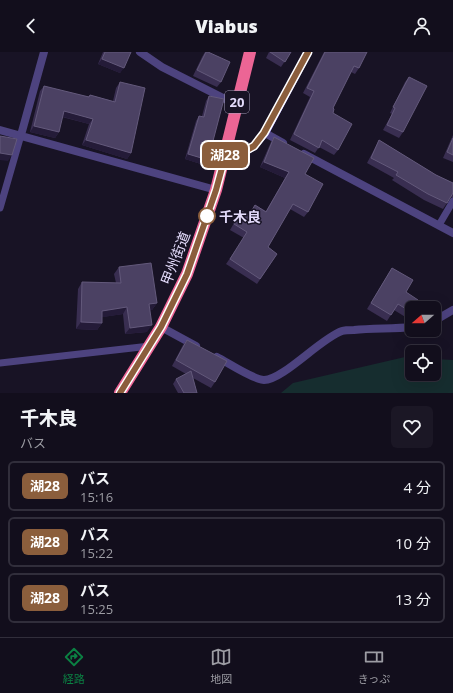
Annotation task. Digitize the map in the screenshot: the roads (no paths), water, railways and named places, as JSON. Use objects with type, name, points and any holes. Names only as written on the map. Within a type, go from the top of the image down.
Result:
[{"type":"highway","name":"甲州街道","points":[[120,393],[161,327],[187,274],[216,190],[250,52]]},
{"type":"main road","points":[[226,153],[243,152],[254,146],[264,133],[308,52]]},
{"type":"street","points":[[21,135],[44,52]]},
{"type":"street","points":[[140,52],[162,68],[237,105]]},
{"type":"street","points":[[0,130],[216,190]]},
{"type":"street","points":[[264,133],[453,233]]},
{"type":"street","points":[[441,317],[453,310]]},
{"type":"street","points":[[161,327],[256,378],[264,380],[279,374],[342,331],[405,327]]},
{"type":"lane","points":[[0,208],[21,135]]},
{"type":"lane","points":[[439,225],[453,201]]},
{"type":"lane","points":[[0,363],[150,346]]},
{"type":"place","name":"千木良","points":[[207,216]]}]
